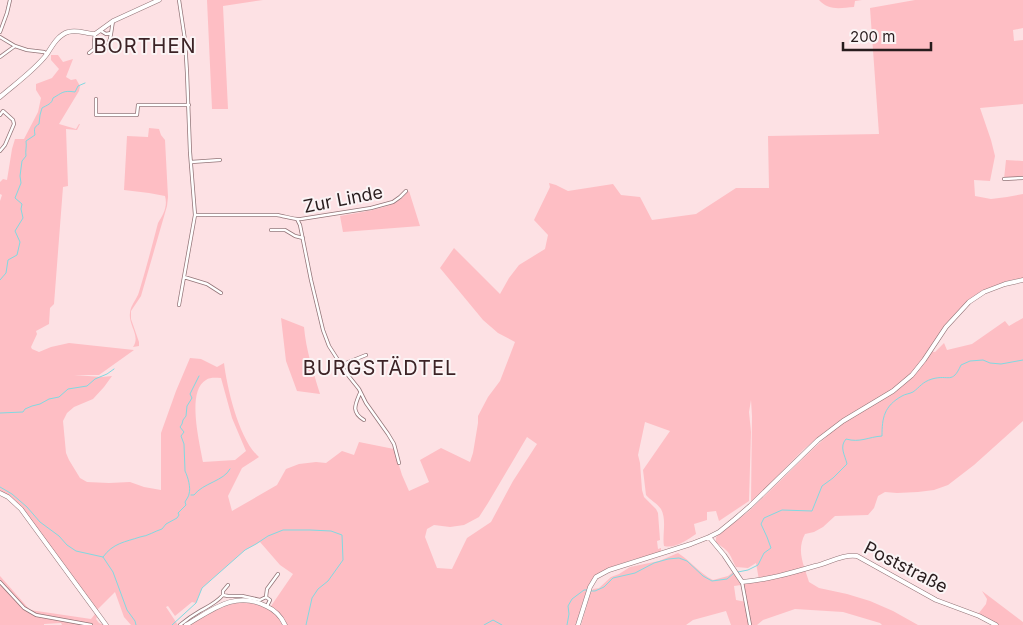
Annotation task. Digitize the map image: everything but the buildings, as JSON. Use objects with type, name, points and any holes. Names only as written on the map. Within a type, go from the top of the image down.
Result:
[{"type":"main road","points":[[0,97],[38,64],[66,32],[96,34],[114,21],[157,0]]},
{"type":"main road","points":[[578,625],[588,592],[596,577],[609,570],[719,532],[740,515],[818,440],[843,421],[903,384],[924,360],[946,326],[969,302],[984,292],[1023,280]]},
{"type":"main road","points":[[0,493],[8,497],[21,509],[106,625]]},
{"type":"main road","points":[[709,537],[742,582]]},
{"type":"main road","name":"Poststraße","points":[[742,582],[817,566],[850,555],[857,556],[936,600],[979,616],[996,625]]},
{"type":"main road","points":[[186,625],[223,604],[246,600],[258,602],[275,611],[285,625]]},
{"type":"street","points":[[0,32],[10,0]]},
{"type":"street","points":[[179,0],[185,40],[190,162],[195,215],[179,305]]},
{"type":"street","points":[[94,48],[98,52],[104,52],[109,42],[114,21]]},
{"type":"street","points":[[101,31],[106,34],[111,33]]},
{"type":"street","points":[[89,53],[94,48],[96,34]]},
{"type":"street","points":[[0,37],[15,46],[47,54]]},
{"type":"street","points":[[0,57],[15,46]]},
{"type":"street","points":[[96,99],[96,114],[137,116],[138,105],[189,105]]},
{"type":"street","points":[[0,114],[3,111],[13,120],[14,124],[5,145],[0,151]]},
{"type":"street","points":[[190,162],[220,160]]},
{"type":"street","points":[[1004,179],[1023,178]]},
{"type":"street","name":"Zur Linde","points":[[360,393],[329,346],[323,330],[300,225],[297,220],[371,208],[393,202],[406,191]]},
{"type":"street","points":[[195,215],[277,216],[290,217],[297,220]]},
{"type":"street","name":"Zur Linde","points":[[271,230],[286,230],[295,236],[303,238]]},
{"type":"street","points":[[184,277],[207,284],[221,293]]},
{"type":"street","points":[[341,365],[366,354]]},
{"type":"street","points":[[360,393],[355,409],[359,417],[364,420]]},
{"type":"street","points":[[360,393],[394,444],[399,463]]},
{"type":"street","points":[[267,606],[270,600],[266,597],[267,589],[278,574]]},
{"type":"street","points":[[0,582],[24,608],[36,615],[91,625]]},
{"type":"street","points":[[742,582],[750,625]]},
{"type":"street","points":[[180,625],[218,600],[228,585]]},
{"type":"street","points":[[223,595],[242,596],[260,600],[266,597]]},
{"type":"shaded area","points":[[207,0],[263,0],[223,6],[228,109],[212,109]]},
{"type":"shaded area","points":[[819,0],[862,0],[855,1],[854,7],[839,8],[827,6]]},
{"type":"shaded area","points":[[915,0],[1023,0],[1023,28],[1013,30],[1014,41],[1023,40],[1023,104],[980,108],[995,156],[990,181],[974,180],[975,196],[991,199],[1023,194],[1023,279],[1013,280],[985,290],[965,304],[949,320],[929,351],[935,352],[944,343],[947,350],[972,344],[1005,321],[1009,326],[1023,318],[1023,421],[974,465],[948,485],[934,490],[918,492],[885,492],[878,496],[874,508],[868,515],[835,516],[823,527],[805,534],[802,540],[802,558],[809,582],[819,588],[870,601],[918,625],[882,625],[843,612],[795,609],[763,620],[757,625],[731,625],[726,611],[693,620],[686,625],[581,625],[593,589],[599,588],[611,577],[630,567],[659,561],[678,553],[713,580],[728,576],[733,572],[741,585],[734,586],[736,600],[746,602],[742,582],[759,580],[756,563],[748,568],[736,567],[726,550],[716,542],[716,537],[749,511],[834,430],[815,440],[803,450],[751,503],[752,416],[751,400],[749,412],[751,432],[749,501],[719,521],[716,511],[707,512],[707,520],[694,524],[696,534],[681,543],[668,547],[664,546],[663,513],[646,495],[643,470],[670,431],[645,422],[638,455],[642,490],[644,497],[658,513],[660,540],[657,541],[658,549],[661,548],[661,552],[613,566],[597,575],[587,590],[576,625],[190,625],[219,609],[234,604],[250,603],[269,609],[293,574],[280,565],[260,542],[245,550],[202,588],[196,603],[192,602],[175,616],[168,606],[166,607],[178,625],[131,625],[124,617],[115,592],[97,610],[8,496],[0,491],[0,201],[2,195],[0,194],[0,182],[3,179],[7,180],[15,139],[24,139],[38,112],[41,98],[36,90],[36,84],[52,78],[59,69],[51,60],[51,55],[58,55],[63,62],[73,59],[66,77],[71,80],[76,79],[80,86],[79,91],[59,124],[76,129],[80,124],[77,130],[66,129],[68,186],[63,187],[54,304],[50,308],[49,324],[36,331],[37,334],[31,347],[39,352],[69,343],[134,350],[99,375],[74,375],[112,376],[93,399],[74,407],[67,413],[63,421],[66,453],[80,478],[87,482],[130,482],[161,490],[161,433],[190,358],[201,359],[217,367],[224,363],[235,413],[246,439],[259,457],[242,468],[228,496],[232,511],[277,485],[286,469],[299,464],[326,463],[342,451],[354,455],[359,442],[394,449],[409,491],[429,482],[420,460],[441,448],[470,462],[478,416],[488,397],[500,381],[515,342],[498,333],[483,320],[440,268],[454,248],[500,294],[519,265],[545,249],[548,235],[534,220],[550,187],[549,183],[568,191],[613,184],[621,195],[640,197],[652,220],[696,214],[736,188],[769,188],[768,136],[879,134],[870,8]],"holes":[[[221,378],[232,418],[246,451],[235,460],[203,462],[197,431],[195,406],[197,395],[200,386],[206,380]],[[527,437],[537,444],[513,481],[491,522],[467,538],[452,569],[437,568],[425,537],[427,529],[434,525],[450,527],[464,525],[479,517]]]},
{"type":"shaded area","points":[[149,128],[159,129],[165,140],[168,197],[141,296],[131,311],[131,319],[139,342],[139,346],[133,347],[136,339],[131,322],[130,310],[139,292],[158,223],[166,204],[165,196],[124,190],[127,136],[148,137]]},
{"type":"shaded area","points":[[1006,160],[1023,161],[1023,177],[1004,179]]},
{"type":"shaded area","points":[[409,191],[420,226],[343,232],[340,216],[389,205],[401,199]]},
{"type":"shaded area","points":[[281,318],[304,327],[312,369],[320,394],[297,391],[286,361]]},
{"type":"shaded area","points":[[0,576],[30,610],[91,619],[95,614],[99,623],[104,625],[62,625],[61,623],[0,625]]},
{"type":"shaded area","points":[[982,591],[1023,622],[1023,625],[996,625],[967,612],[979,613],[986,604],[987,599]]},
{"type":"waterway","points":[[0,280],[6,273],[8,260],[17,255],[20,242],[15,231],[23,218],[22,204],[15,198],[21,183],[20,176],[22,161],[26,156],[26,141],[35,135],[35,128],[39,124],[42,108],[61,93],[75,92],[78,86],[85,83]]},
{"type":"waterway","points":[[738,572],[758,565],[764,553],[771,548],[761,524],[764,518],[782,510],[812,511],[822,486],[847,464],[843,448],[846,439],[860,440],[882,436],[885,413],[896,400],[903,395],[913,392],[929,380],[952,377],[961,365],[970,361],[983,360],[1001,364],[1023,360]]},
{"type":"waterway","points":[[0,413],[23,412],[32,406],[59,397],[68,389],[87,386],[95,379],[114,369]]},
{"type":"waterway","points":[[103,557],[107,552],[120,544],[162,529],[166,524],[177,518],[178,513],[186,505],[185,502],[190,489],[185,471],[184,444],[181,436],[184,432],[180,427],[186,416],[187,406],[192,398],[190,394],[199,376]]},
{"type":"waterway","points":[[191,495],[194,495],[223,476],[230,469]]},
{"type":"waterway","points":[[0,487],[12,494],[67,545],[76,551],[103,557],[113,572],[127,610],[136,625]]},
{"type":"waterway","points":[[172,625],[196,603],[202,588],[245,550],[268,536],[283,530],[331,531],[342,535],[343,560],[328,581],[318,589],[312,598],[306,625]]},
{"type":"waterway","points":[[591,591],[604,587],[613,578],[635,573],[654,563],[668,559],[679,558],[687,561],[703,576],[712,581],[727,579],[734,573]]},
{"type":"waterway","points":[[567,625],[568,606],[572,599],[584,590],[587,590]]},
{"type":"waterway","points":[[484,625],[493,620],[502,625]]},
{"type":"district","name":"BORTHEN","points":[[145,46]]},
{"type":"district","name":"BURGSTÄDTEL","points":[[380,368]]}]
